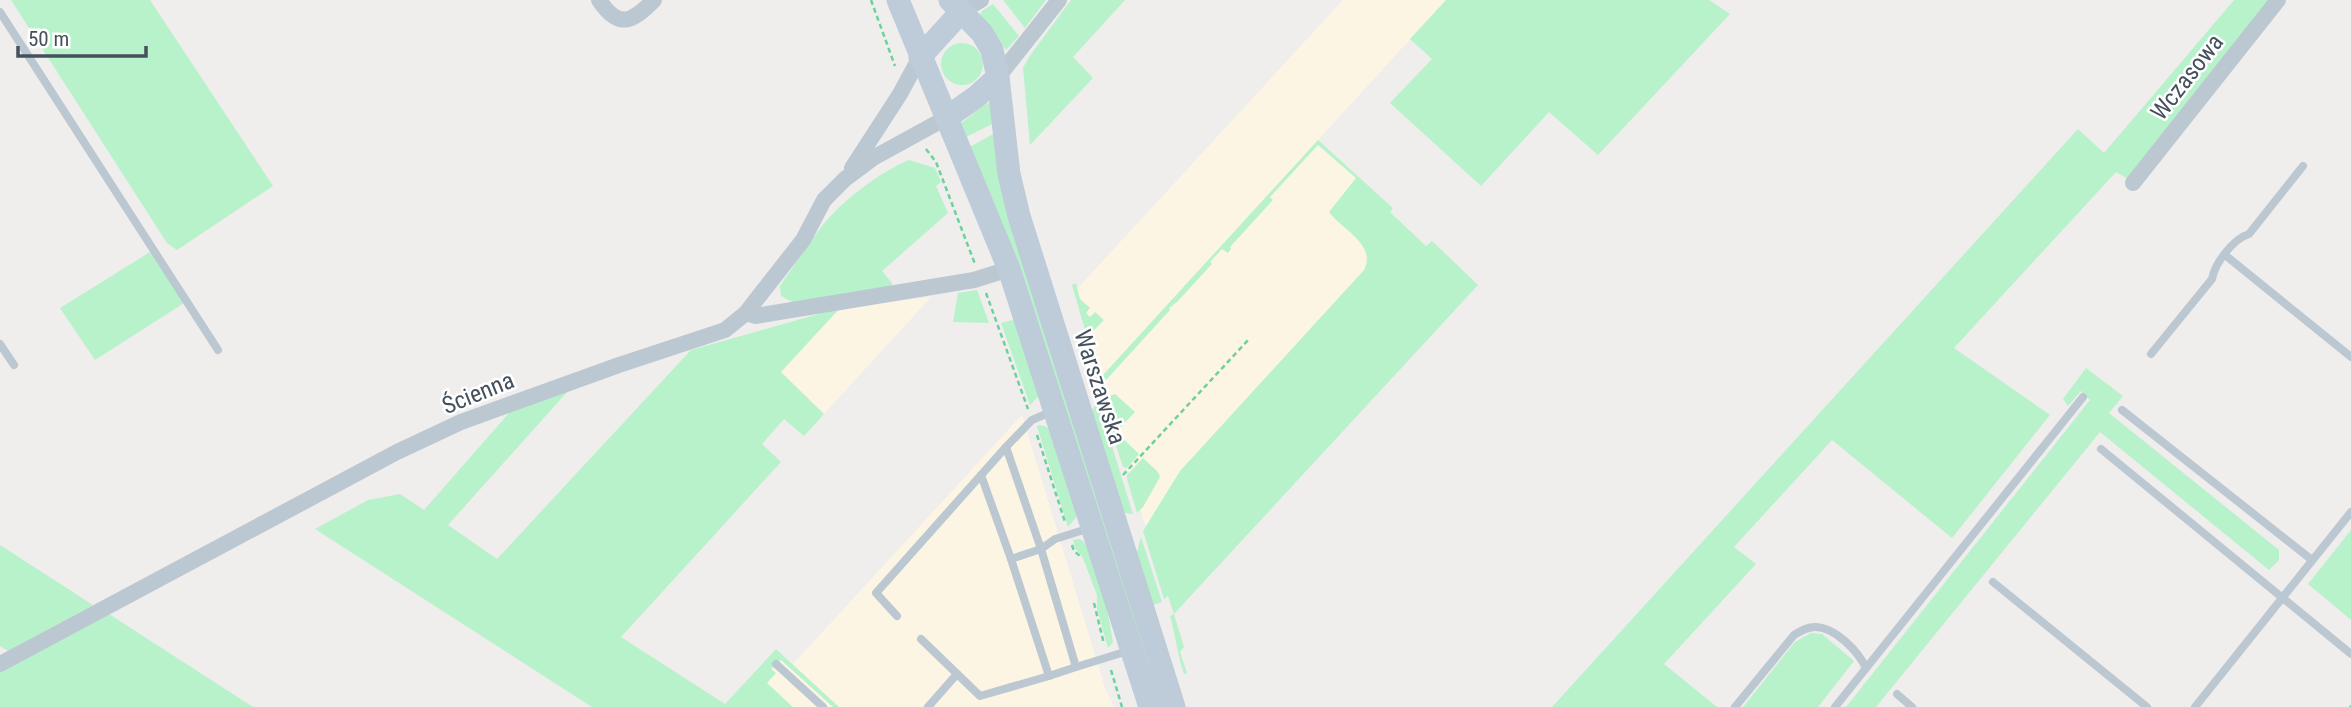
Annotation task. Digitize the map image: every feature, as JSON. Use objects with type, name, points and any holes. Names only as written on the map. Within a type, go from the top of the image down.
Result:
[{"type":"main road","points":[[898,0],[920,57]]},
{"type":"main road","points":[[920,57],[955,6]]},
{"type":"main road","name":"Warszawska","points":[[955,6],[992,50],[998,77],[1009,174],[1019,216],[1174,707]]},
{"type":"main road","name":"Warszawska","points":[[920,57],[1009,270],[1150,707]]},
{"type":"main road","points":[[946,118],[998,77]]},
{"type":"street","points":[[599,0],[614,18],[628,19],[639,15],[654,0]]},
{"type":"street","points":[[955,6],[981,0]]},
{"type":"street","points":[[998,77],[1059,0]]},
{"type":"street","name":"Wczasowa","points":[[2133,183],[2278,0]]},
{"type":"street","points":[[845,179],[900,94],[920,57]]},
{"type":"street","points":[[845,179],[873,158],[946,118]]},
{"type":"street","name":"Ścienna","points":[[0,664],[349,477],[461,422],[619,365],[725,331],[746,313],[803,240],[824,200],[845,179]]},
{"type":"street","points":[[746,313],[755,316],[867,298],[974,280],[1009,270]]},
{"type":"lane","points":[[0,12],[218,350]]},
{"type":"lane","points":[[2151,354],[2212,279],[2214,269],[2225,255],[2240,237],[2249,234],[2303,166]]},
{"type":"lane","points":[[2225,255],[2351,357]]},
{"type":"lane","points":[[0,344],[14,365]]},
{"type":"lane","points":[[1835,707],[2082,397]]},
{"type":"lane","points":[[897,617],[876,593],[1032,420],[1055,410]]},
{"type":"lane","points":[[2122,410],[2312,560]]},
{"type":"lane","points":[[1006,447],[1041,549],[1076,667]]},
{"type":"lane","points":[[2101,449],[2351,654]]},
{"type":"lane","points":[[981,475],[1049,676]]},
{"type":"lane","points":[[2195,707],[2351,512]]},
{"type":"lane","points":[[1011,559],[1041,549],[1055,539],[1093,527]]},
{"type":"lane","points":[[1993,582],[2147,707]]},
{"type":"lane","points":[[1735,707],[1794,635],[1806,628],[1826,629],[1861,656],[1866,668]]},
{"type":"lane","points":[[921,639],[980,696],[1132,650]]},
{"type":"lane","points":[[776,664],[822,707]]},
{"type":"lane","points":[[928,707],[957,674]]},
{"type":"lane","points":[[1897,694],[1912,707]]},
{"type":"path","points":[[871,0],[895,68]]},
{"type":"path","points":[[924,145],[936,162],[977,271]]},
{"type":"path","points":[[983,285],[1032,420],[1074,551],[1080,556]]},
{"type":"path","points":[[1124,475],[1251,338]]},
{"type":"path","points":[[1094,601],[1122,707]]},
{"type":"shaded area","points":[[1343,0],[1446,0],[1318,140],[1393,208],[1390,212],[1426,246],[1151,543],[1105,398],[1091,333],[1077,289]]},
{"type":"shaded area","points":[[931,297],[824,414],[780,372],[840,308]]},
{"type":"shaded area","points":[[1022,415],[1105,688],[1114,707],[723,707],[776,649],[793,664]]},
{"type":"green space","points":[[11,0],[150,0],[273,186],[177,250],[167,243]]},
{"type":"green space","points":[[1003,0],[1046,0],[1025,28]]},
{"type":"green space","points":[[1071,0],[1125,0],[1073,57],[1093,78],[1030,145],[1023,68]]},
{"type":"green space","points":[[1446,0],[1709,0],[1730,14],[1598,155],[1549,112],[1481,186],[1390,103],[1432,59],[1410,39]]},
{"type":"green space","points":[[2234,0],[2271,0],[2128,179],[2116,172],[1954,348],[2050,415],[1952,538],[1832,440],[1734,547],[1756,564],[1664,664],[1717,707],[1552,707],[2078,129],[2104,153]]},
{"type":"green space","points":[[993,4],[1019,36],[1006,50],[980,16],[982,11]]},
{"type":"green space","points":[[962,43],[977,49],[983,64],[977,79],[962,85],[947,79],[941,64],[947,49]]},
{"type":"green space","points":[[987,103],[991,104],[994,123],[964,138],[960,124]]},
{"type":"green space","points":[[995,133],[1165,707],[1159,707],[968,148]]},
{"type":"green space","points":[[1318,140],[1393,208],[1390,212],[1426,246],[1432,241],[1478,285],[1174,614],[1168,596],[1164,599],[1143,531],[1180,471],[1364,270],[1367,261],[1362,245],[1329,212],[1356,178],[1318,145],[1270,197],[1273,200],[1230,247],[1228,253],[1222,249],[1210,262],[1212,264],[1107,379],[1097,382],[1092,367],[1098,366],[1099,375],[1103,375]]},
{"type":"green space","points":[[909,160],[935,168],[941,182],[936,186],[948,213],[882,271],[892,283],[892,287],[794,303],[781,296],[780,286],[830,216],[874,180]]},
{"type":"green space","points":[[150,252],[184,303],[95,360],[60,308]]},
{"type":"green space","points":[[1076,283],[1080,299],[1090,308],[1086,313],[1090,317],[1095,312],[1104,320],[1091,333],[1094,349],[1091,351],[1072,285]]},
{"type":"green space","points":[[977,290],[989,323],[953,322],[958,293]]},
{"type":"green space","points":[[840,308],[781,372],[824,414],[804,436],[784,419],[762,444],[781,462],[621,637],[725,704],[776,649],[839,707],[833,707],[781,660],[771,669],[776,673],[767,683],[793,707],[592,707],[315,529],[368,500],[400,494],[424,510],[509,413],[568,391],[448,525],[497,559],[691,350]]},
{"type":"green space","points":[[1016,321],[1040,395],[1030,405],[1001,323]]},
{"type":"green space","points":[[2086,368],[2123,396],[2109,413],[2279,550],[2279,560],[2269,570],[2100,432],[1876,707],[1846,707],[2090,400],[2081,391],[2068,406],[2063,399]]},
{"type":"green space","points":[[1115,394],[1135,412],[1116,432],[1139,454],[1127,468],[1123,467],[1101,399]]},
{"type":"green space","points":[[1098,401],[1133,514],[1125,513],[1121,508],[1092,410]]},
{"type":"green space","points":[[1037,426],[1049,428],[1077,516],[1068,527]]},
{"type":"green space","points":[[1143,458],[1160,477],[1137,513],[1127,475]]},
{"type":"green space","points":[[2351,530],[2351,620],[2308,584]]},
{"type":"green space","points":[[1141,537],[1162,602],[1153,605],[1137,552]]},
{"type":"green space","points":[[1080,539],[1092,556],[1102,586],[1113,642],[1108,648],[1097,609],[1097,595],[1083,558],[1075,548],[1073,540]]},
{"type":"green space","points":[[0,545],[93,605],[8,651],[0,646]]},
{"type":"green space","points":[[109,614],[253,707],[0,707],[0,672]]},
{"type":"green space","points":[[1174,614],[1184,647],[1180,652],[1187,673],[1184,674],[1170,616]]},
{"type":"green space","points":[[1811,633],[1822,634],[1854,661],[1818,707],[1743,707],[1795,642]]}]
